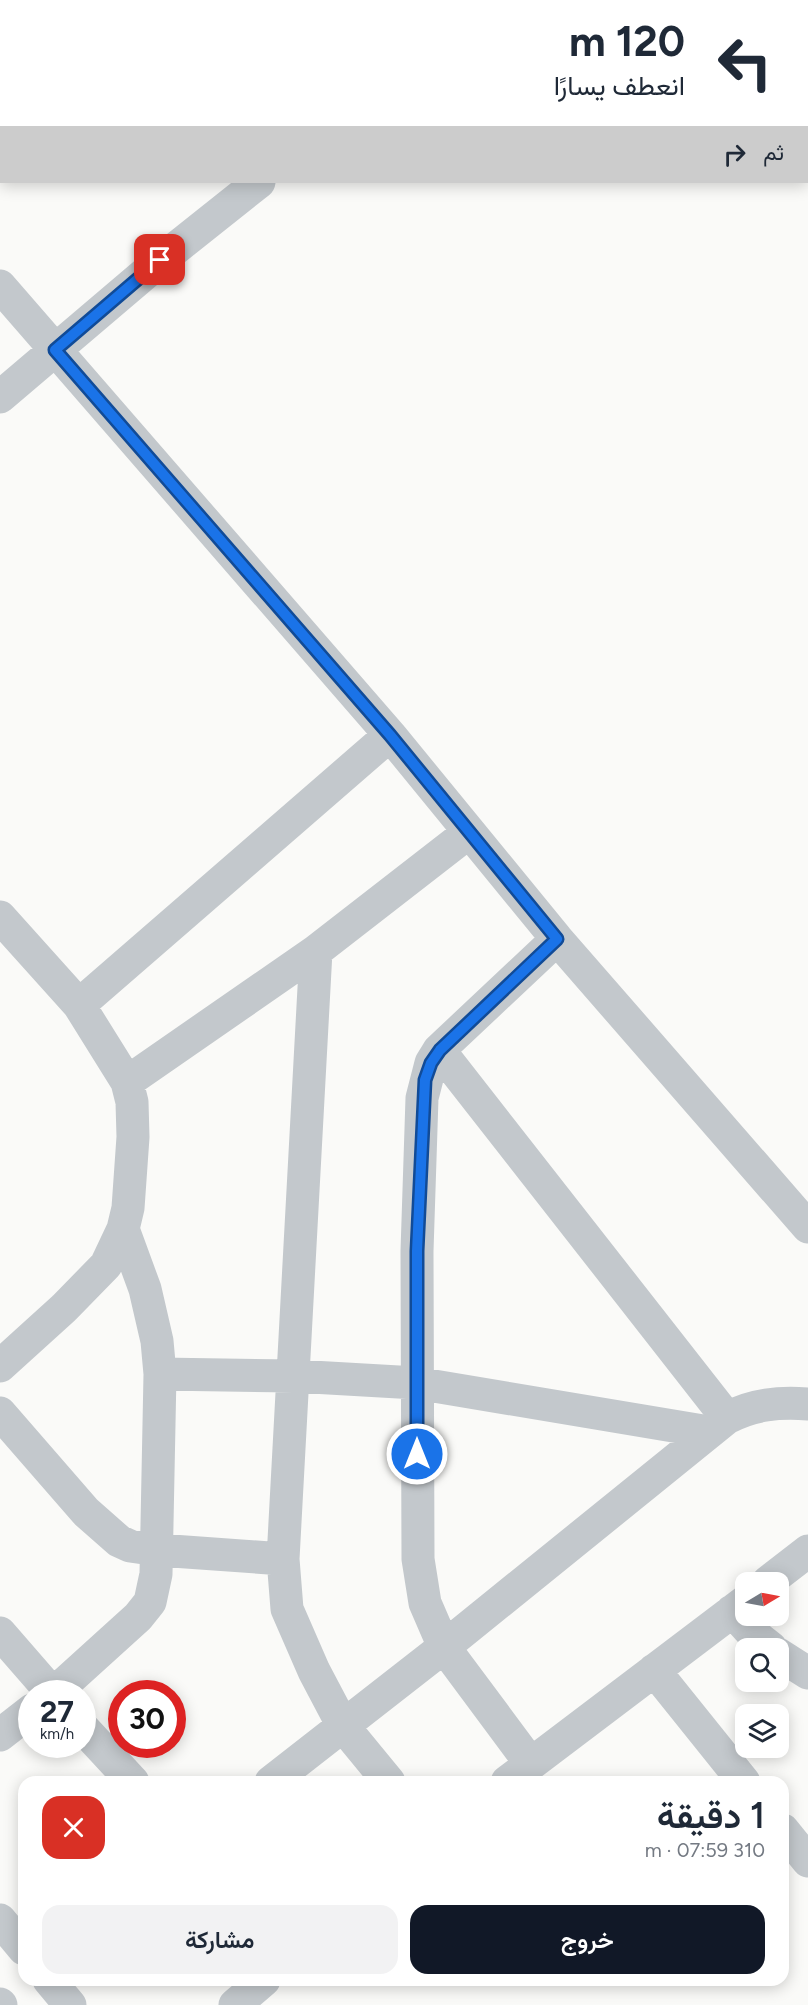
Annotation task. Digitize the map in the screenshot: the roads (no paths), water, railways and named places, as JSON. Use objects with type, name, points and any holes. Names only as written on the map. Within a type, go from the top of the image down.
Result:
[{"type":"street","points":[[0,397],[160,260],[258,183]]},
{"type":"street","points":[[0,286],[390,735],[557,939],[808,1227]]},
{"type":"street","points":[[79,1005],[390,735]]},
{"type":"street","points":[[127,1082],[316,951],[468,833]]},
{"type":"street","points":[[0,917],[79,1005],[127,1082],[132,1102],[133,1137],[131,1181],[123,1229],[106,1265],[94,1279],[0,1366]]},
{"type":"street","points":[[557,939],[440,1050],[431,1063],[422,1098],[416,1383],[418,1559],[425,1603],[444,1647],[519,1773],[735,1609]]},
{"type":"street","points":[[316,951],[283,1559],[286,1609],[314,1671],[343,1726],[384,1776]]},
{"type":"street","points":[[440,1050],[718,1425]]},
{"type":"street","points":[[68,1680],[138,1617],[150,1602],[155,1582],[158,1550],[160,1374],[154,1320],[123,1229]]},
{"type":"street","points":[[160,1374],[294,1376],[416,1383],[718,1425]]},
{"type":"street","points":[[279,1776],[444,1647],[718,1425],[744,1408],[772,1403],[808,1404]]},
{"type":"street","points":[[0,1413],[105,1530],[130,1546],[283,1559]]},
{"type":"street","points":[[781,1572],[808,1551]]},
{"type":"street","points":[[749,1626],[758,1638]]},
{"type":"street","points":[[0,1633],[41,1680]]},
{"type":"street","points":[[789,1661],[808,1673]]},
{"type":"street","points":[[654,1670],[739,1776]]},
{"type":"street","points":[[0,1735],[18,1721]]},
{"type":"street","points":[[96,1741],[128,1776]]},
{"type":"street","points":[[789,1837],[808,1861]]},
{"type":"street","points":[[0,1920],[18,1942]]},
{"type":"street","points":[[54,1986],[70,2005]]},
{"type":"street","points":[[235,2005],[257,1986]]}]
